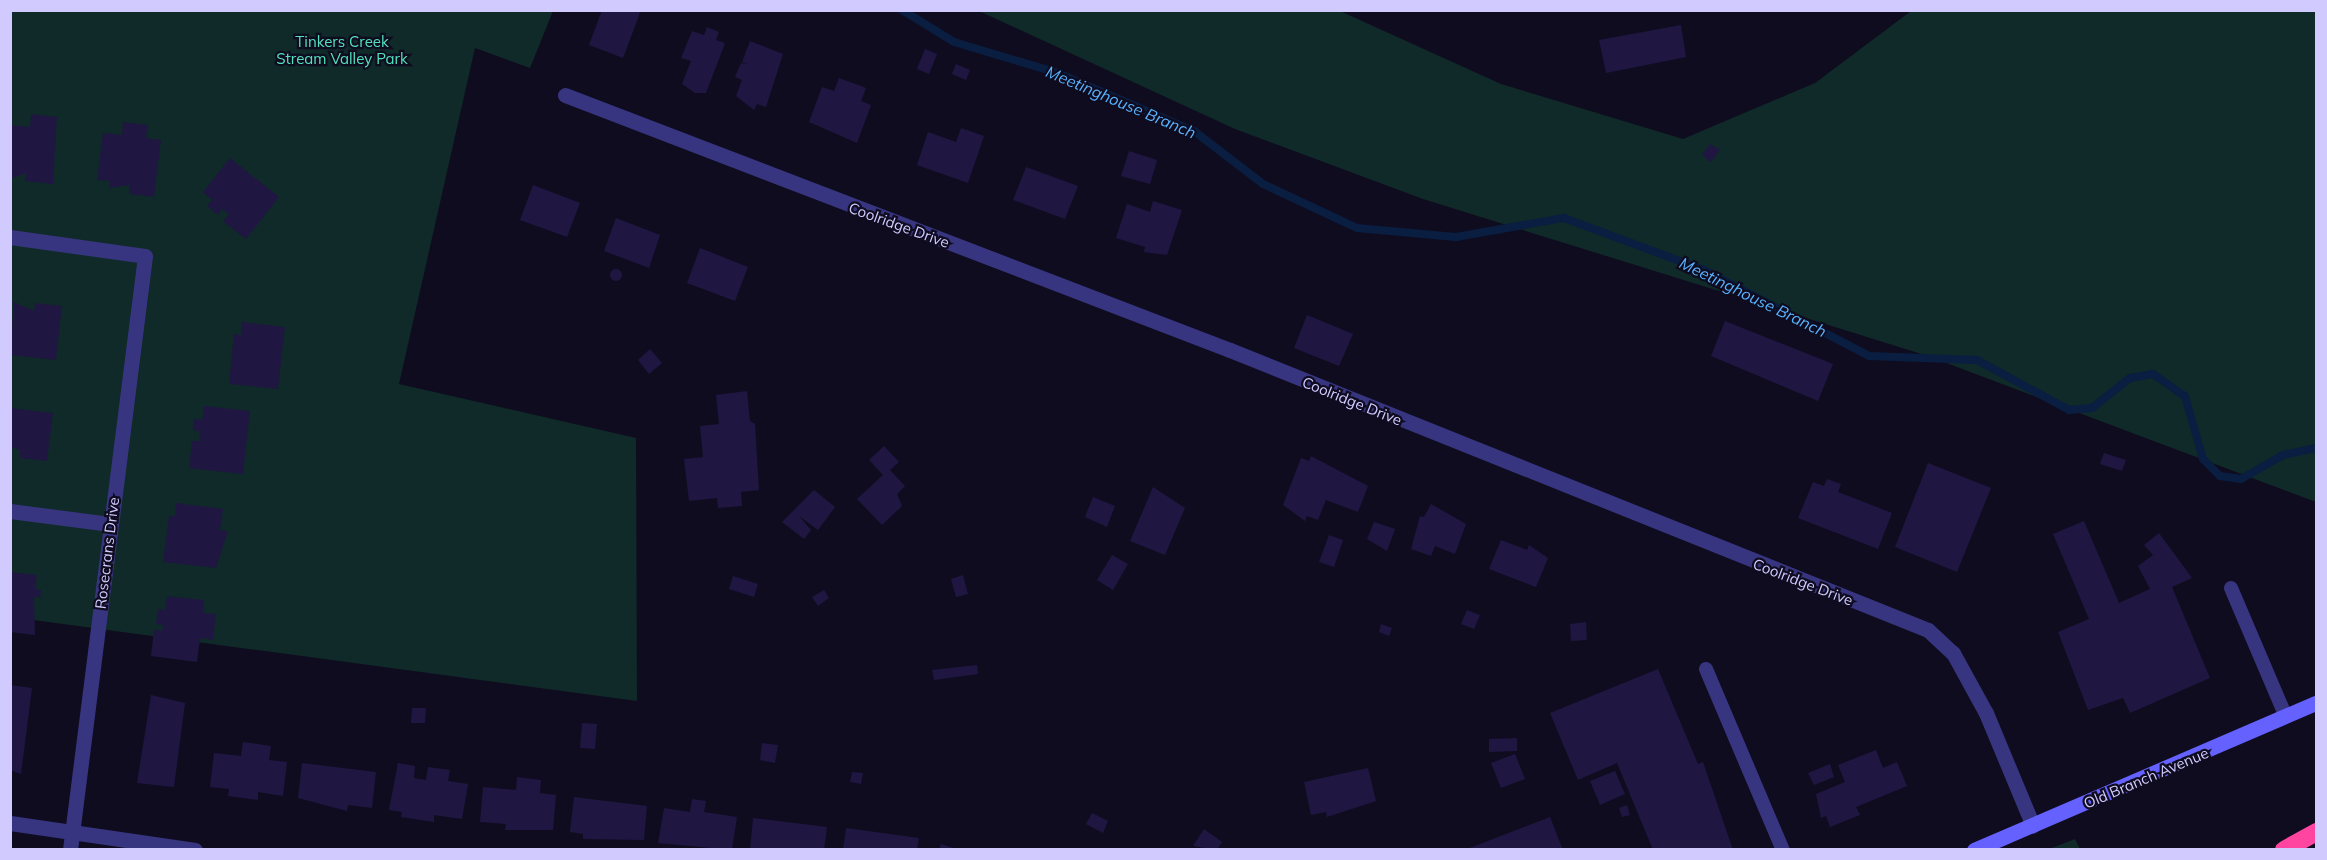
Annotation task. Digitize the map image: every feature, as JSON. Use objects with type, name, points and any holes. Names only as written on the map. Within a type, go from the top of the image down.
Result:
[{"type":"highway","points":[[2284,849],[2316,832]]},
{"type":"main road","name":"Old Branch Avenue","points":[[1974,849],[2316,703]]},
{"type":"street","name":"Coolridge Drive","points":[[565,95],[1230,350],[1928,630],[1953,653],[1986,713],[2032,826]]},
{"type":"street","name":"Rosecrans Drive","points":[[10,237],[145,256],[70,849]]},
{"type":"street","points":[[10,511],[110,524]]},
{"type":"street","points":[[10,823],[195,849]]},
{"type":"lane","points":[[2231,588],[2286,717]]},
{"type":"lane","points":[[1707,669],[1783,849]]},
{"type":"green space","name":"Tinkers Creek Stream Valley Park","points":[[11,11],[553,11],[530,68],[475,48],[399,384],[636,438],[637,701],[11,617]]},
{"type":"green space","points":[[979,11],[1340,11],[1501,84],[1683,139],[1815,83],[1911,11],[2316,11],[2316,502],[1928,356],[1423,199],[1235,129]]},
{"type":"green space","points":[[2075,839],[2080,849],[2049,849]]},
{"type":"building","points":[[602,10],[641,10],[623,58],[589,45]]},
{"type":"building","points":[[1681,25],[1686,57],[1606,73],[1599,40]]},
{"type":"building","points":[[707,27],[719,32],[716,40],[725,43],[706,93],[695,93],[682,84],[691,61],[681,58],[692,31],[704,35]]},
{"type":"building","points":[[750,41],[783,54],[766,107],[757,104],[754,110],[736,96],[742,80],[735,77],[741,63],[748,64],[742,62]]},
{"type":"building","points":[[925,49],[937,54],[929,74],[917,69]]},
{"type":"building","points":[[956,64],[970,70],[966,80],[952,74]]},
{"type":"building","points":[[839,78],[866,88],[861,101],[871,105],[857,143],[809,122],[822,87],[834,91]]},
{"type":"building","points":[[31,114],[57,117],[53,184],[25,181],[26,173],[10,179],[10,125],[30,127]]},
{"type":"building","points":[[123,122],[148,125],[146,138],[161,140],[154,197],[129,194],[130,185],[109,188],[110,181],[97,180],[103,133],[122,135]]},
{"type":"building","points":[[961,128],[984,136],[968,183],[917,165],[928,132],[956,142]]},
{"type":"building","points":[[1710,144],[1720,150],[1711,162],[1702,155]]},
{"type":"building","points":[[1129,151],[1157,160],[1150,184],[1121,176]]},
{"type":"building","points":[[230,158],[279,197],[246,239],[223,221],[229,214],[222,209],[218,215],[207,206],[212,200],[203,192]]},
{"type":"building","points":[[1026,167],[1078,186],[1065,219],[1013,200]]},
{"type":"building","points":[[533,185],[580,203],[567,237],[520,220]]},
{"type":"building","points":[[1153,201],[1182,210],[1167,255],[1144,252],[1145,247],[1116,238],[1127,204],[1150,212]]},
{"type":"building","points":[[616,218],[660,235],[649,268],[604,251]]},
{"type":"building","points":[[700,248],[748,267],[735,301],[687,283]]},
{"type":"building","points":[[618,269],[621,270],[621,280],[614,281],[611,280],[610,273],[611,270]]},
{"type":"building","points":[[14,302],[34,311],[35,303],[62,306],[56,360],[10,355]]},
{"type":"building","points":[[1307,315],[1353,334],[1339,366],[1294,348]]},
{"type":"building","points":[[1725,321],[1833,364],[1818,401],[1711,356]]},
{"type":"building","points":[[242,322],[285,327],[278,389],[229,384],[234,334],[241,335]]},
{"type":"building","points":[[650,349],[662,363],[649,374],[638,360]]},
{"type":"building","points":[[747,391],[750,421],[755,424],[759,490],[741,492],[742,506],[718,508],[717,498],[689,501],[684,459],[703,457],[700,426],[719,424],[716,395]]},
{"type":"building","points":[[204,406],[250,411],[243,474],[189,468],[192,441],[199,441],[200,431],[193,430],[194,419],[202,420]]},
{"type":"building","points":[[10,408],[53,413],[47,461],[20,458],[20,449],[10,448]]},
{"type":"building","points":[[884,446],[899,462],[890,470],[905,486],[897,494],[902,506],[882,525],[857,499],[883,475],[869,460]]},
{"type":"building","points":[[2104,453],[2126,460],[2122,471],[2100,464]]},
{"type":"building","points":[[1311,456],[1368,486],[1358,512],[1326,500],[1318,520],[1307,516],[1305,521],[1283,505],[1301,458],[1309,461]]},
{"type":"building","points":[[1928,463],[1991,488],[1957,572],[1895,547]]},
{"type":"building","points":[[1827,479],[1841,484],[1838,492],[1892,513],[1878,549],[1798,518],[1813,482],[1824,486]]},
{"type":"building","points":[[1153,487],[1185,508],[1165,555],[1130,541]]},
{"type":"building","points":[[814,490],[835,507],[818,530],[799,516],[811,530],[804,539],[782,522]]},
{"type":"building","points":[[1093,497],[1115,506],[1107,527],[1085,517]]},
{"type":"building","points":[[176,503],[223,509],[220,530],[228,531],[216,568],[163,562],[169,516],[175,516]]},
{"type":"building","points":[[1431,504],[1466,524],[1455,554],[1435,546],[1431,556],[1411,549],[1420,516],[1424,517]]},
{"type":"building","points":[[2084,521],[2119,603],[2150,589],[2138,566],[2153,555],[2144,545],[2159,533],[2192,578],[2172,587],[2210,678],[2130,713],[2123,698],[2088,710],[2058,632],[2089,619],[2053,534]]},
{"type":"building","points":[[1374,522],[1395,529],[1387,551],[1367,539]]},
{"type":"building","points":[[1329,535],[1343,540],[1334,567],[1319,562]]},
{"type":"building","points":[[1501,540],[1527,550],[1529,545],[1548,558],[1536,587],[1489,569]]},
{"type":"building","points":[[1112,555],[1128,564],[1113,590],[1097,580]]},
{"type":"building","points":[[10,572],[37,575],[35,589],[41,590],[40,598],[34,597],[35,635],[10,632]]},
{"type":"building","points":[[963,575],[968,594],[956,597],[951,579]]},
{"type":"building","points":[[733,576],[758,584],[754,597],[729,589]]},
{"type":"building","points":[[824,590],[829,598],[818,606],[812,597]]},
{"type":"building","points":[[167,596],[204,600],[203,613],[216,614],[213,640],[200,638],[197,662],[151,656],[154,630],[162,631],[163,625],[156,624],[158,609],[165,610]]},
{"type":"building","points":[[1467,610],[1480,615],[1474,629],[1461,624]]},
{"type":"building","points":[[1586,622],[1587,640],[1571,641],[1570,624]]},
{"type":"building","points":[[1381,624],[1392,628],[1389,636],[1379,632]]},
{"type":"building","points":[[977,665],[978,674],[934,680],[932,670]]},
{"type":"building","points":[[1658,669],[1698,764],[1703,762],[1733,850],[1653,850],[1617,763],[1578,780],[1550,713]]},
{"type":"building","points":[[10,685],[32,688],[21,774],[10,770]]},
{"type":"building","points":[[151,695],[185,703],[174,787],[137,783]]},
{"type":"building","points":[[412,708],[426,708],[425,723],[411,723]]},
{"type":"building","points":[[582,723],[597,724],[595,749],[580,748]]},
{"type":"building","points":[[1517,738],[1517,751],[1489,752],[1489,739]]},
{"type":"building","points":[[243,742],[271,746],[269,760],[287,762],[283,796],[258,792],[258,800],[228,796],[229,789],[210,787],[214,753],[241,756]]},
{"type":"building","points":[[762,743],[778,745],[775,763],[760,760]]},
{"type":"building","points":[[1876,750],[1883,768],[1897,762],[1907,786],[1856,807],[1860,815],[1830,827],[1826,816],[1821,818],[1816,794],[1845,782],[1838,765]]},
{"type":"building","points":[[1515,754],[1525,779],[1501,788],[1491,763]]},
{"type":"building","points":[[302,763],[376,772],[372,808],[348,805],[347,811],[298,798]]},
{"type":"building","points":[[398,763],[415,766],[414,778],[426,780],[428,767],[450,770],[448,781],[468,784],[462,819],[434,815],[434,822],[401,817],[402,812],[389,810]]},
{"type":"building","points":[[1830,764],[1834,777],[1814,785],[1808,773]]},
{"type":"building","points":[[1368,768],[1376,801],[1327,817],[1326,812],[1311,815],[1304,782]]},
{"type":"building","points":[[1615,771],[1625,794],[1600,805],[1590,781]]},
{"type":"building","points":[[852,772],[863,773],[861,784],[850,782]]},
{"type":"building","points":[[517,777],[541,780],[540,793],[556,795],[553,830],[505,830],[506,824],[480,822],[483,787],[516,790]]},
{"type":"building","points":[[574,797],[647,806],[644,840],[583,839],[583,834],[570,832]]},
{"type":"building","points":[[692,799],[706,801],[704,812],[737,817],[732,850],[658,843],[664,808],[690,812]]},
{"type":"building","points":[[1627,805],[1630,815],[1622,817],[1619,808]]},
{"type":"building","points":[[1092,813],[1108,821],[1103,833],[1086,824]]},
{"type":"building","points":[[1550,817],[1563,850],[1467,850],[1467,849]]},
{"type":"building","points":[[753,818],[827,827],[824,850],[750,850]]},
{"type":"building","points":[[846,828],[919,838],[917,850],[843,850]]},
{"type":"building","points":[[1204,829],[1222,842],[1217,850],[1193,846]]},
{"type":"building","points":[[941,844],[957,849],[957,850],[939,850]]},
{"type":"waterway","name":"Meetinghouse Branch","points":[[902,10],[954,42],[1058,73],[1194,131],[1263,184],[1357,228],[1456,237],[1564,218],[1704,270],[1869,356],[1977,360],[2069,410],[2092,408],[2130,378],[2153,374],[2185,396],[2203,459],[2220,476],[2241,479],[2283,455],[2316,448]]}]
